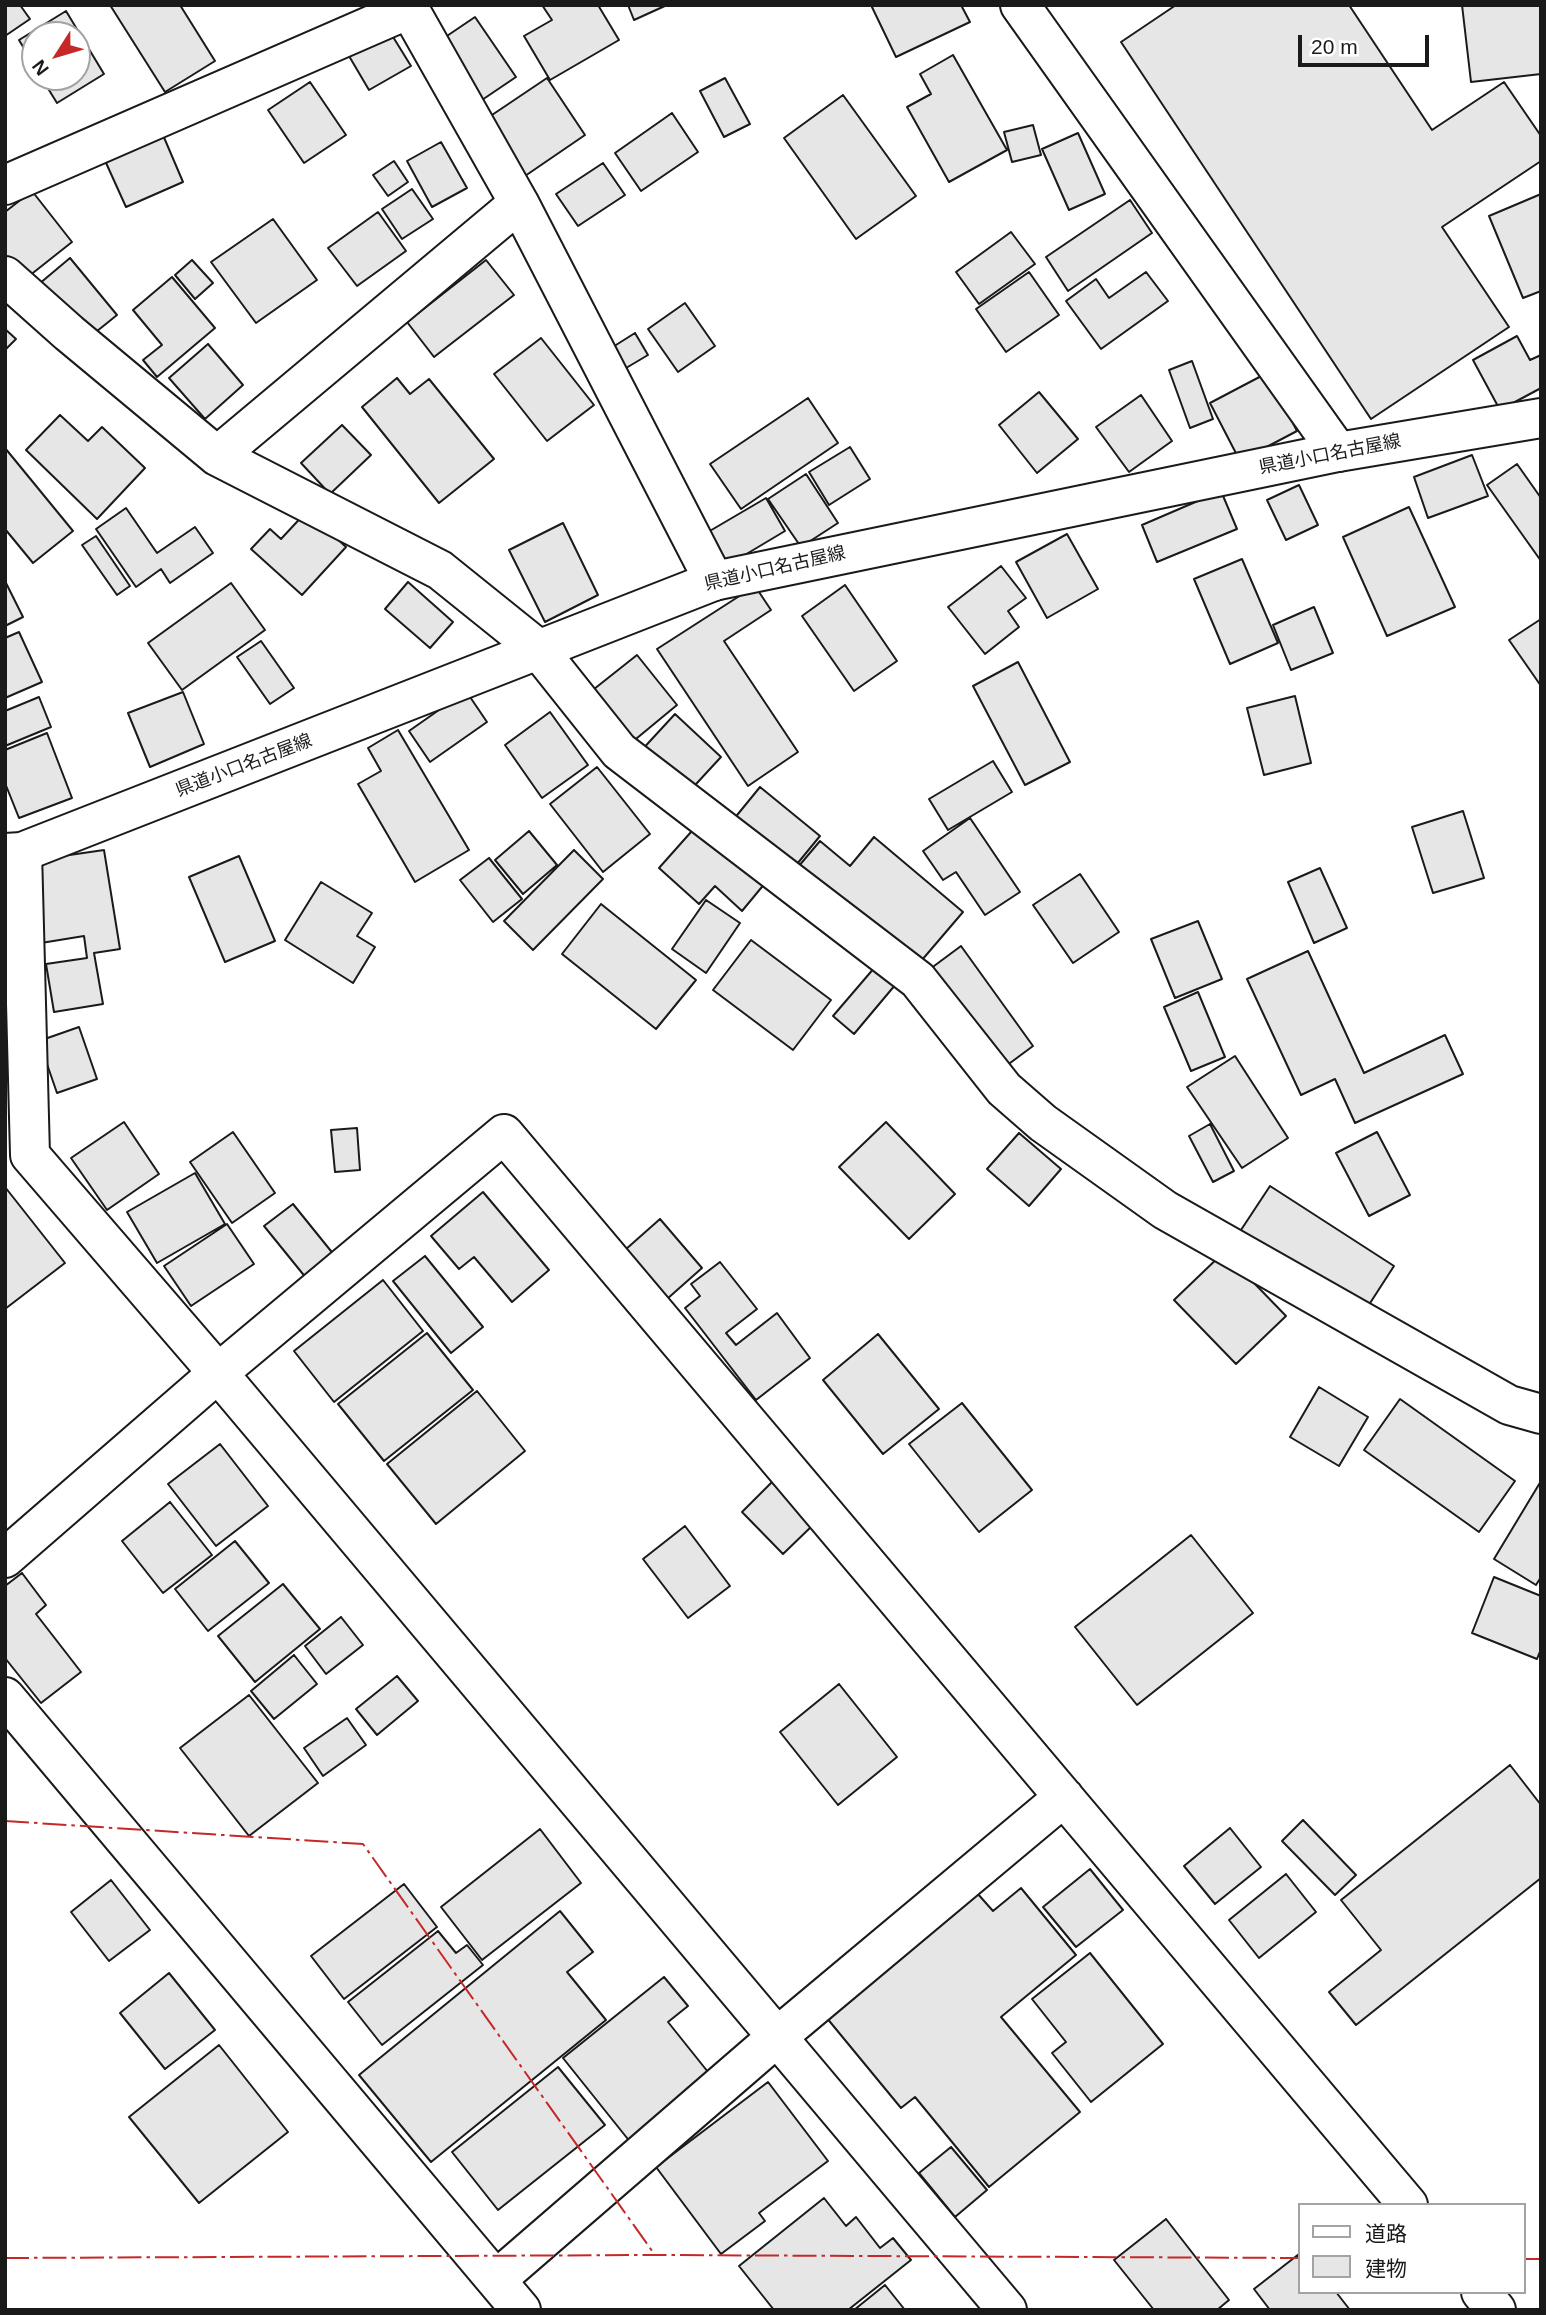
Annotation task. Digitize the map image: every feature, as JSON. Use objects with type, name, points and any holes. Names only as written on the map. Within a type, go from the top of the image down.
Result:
[{"type":"street","points":[[1020,5],[1338,452]]},
{"type":"street","points":[[5,186],[408,7],[519,203],[714,581]]},
{"type":"street","points":[[217,456],[519,203]]},
{"type":"street","points":[[5,275],[69,333],[217,456],[440,570],[537,648],[619,751],[918,980],[1004,1088],[1042,1123],[1165,1210],[1509,1405],[1541,1414]]},
{"type":"street","name":"県道小口名古屋線","points":[[14,853],[714,581],[1338,452],[1541,418]]},
{"type":"street","points":[[14,853],[30,1155],[218,1373],[1007,2310]]},
{"type":"street","points":[[5,1558],[218,1373],[504,1134],[1406,2203]]},
{"type":"street","points":[[5,1697],[521,2310]]},
{"type":"street","points":[[496,2280],[777,2037],[1063,1797]]},
{"type":"street","points":[[1483,2294],[1496,2310]]},
{"type":"building","points":[[5,5],[20,5],[30,19],[21,21],[21,25],[5,36]]},
{"type":"building","points":[[110,5],[180,5],[215,61],[165,92]]},
{"type":"building","points":[[542,5],[598,5],[619,40],[550,80],[524,36],[552,20]]},
{"type":"building","points":[[628,5],[667,5],[634,20]]},
{"type":"building","points":[[871,5],[961,5],[970,22],[896,57]]},
{"type":"building","points":[[1176,5],[1349,5],[1432,130],[1504,82],[1541,136],[1541,161],[1442,227],[1509,327],[1371,419],[1121,42]]},
{"type":"building","points":[[1462,5],[1541,5],[1541,74],[1471,82]]},
{"type":"building","points":[[66,11],[72,21],[50,21]]},
{"type":"building","points":[[475,17],[516,77],[479,102],[438,42]]},
{"type":"building","points":[[390,32],[411,66],[369,90],[349,56]]},
{"type":"building","points":[[91,52],[104,74],[91,82]]},
{"type":"building","points":[[953,55],[1007,150],[949,182],[907,107],[931,94],[920,74]]},
{"type":"building","points":[[547,78],[585,135],[525,176],[486,119]]},
{"type":"building","points":[[725,78],[750,124],[724,137],[700,91]]},
{"type":"building","points":[[310,82],[346,135],[304,163],[268,110]]},
{"type":"building","points":[[50,91],[76,91],[57,103]]},
{"type":"building","points":[[843,95],[916,196],[856,239],[784,138]]},
{"type":"building","points":[[672,113],[698,152],[641,191],[615,153]]},
{"type":"building","points":[[1033,125],[1041,155],[1012,162],[1004,132]]},
{"type":"building","points":[[160,128],[183,182],[126,207],[102,154]]},
{"type":"building","points":[[1078,133],[1105,194],[1069,210],[1042,149]]},
{"type":"building","points":[[441,142],[467,188],[432,207],[407,161]]},
{"type":"building","points":[[394,161],[408,182],[388,196],[373,175]]},
{"type":"building","points":[[603,163],[625,195],[578,226],[556,194]]},
{"type":"building","points":[[412,189],[433,219],[402,239],[382,209]]},
{"type":"building","points":[[32,191],[72,242],[24,280],[5,257],[5,212]]},
{"type":"building","points":[[1541,194],[1541,291],[1523,298],[1489,216]]},
{"type":"building","points":[[1130,200],[1152,233],[1068,291],[1046,257]]},
{"type":"building","points":[[378,212],[406,251],[357,286],[328,248]]},
{"type":"building","points":[[273,219],[317,280],[256,323],[211,262]]},
{"type":"building","points":[[1011,232],[1035,264],[979,304],[956,272]]},
{"type":"building","points":[[70,258],[117,315],[86,340],[39,284]]},
{"type":"building","points":[[192,260],[213,283],[195,299],[175,275]]},
{"type":"building","points":[[486,260],[514,295],[434,357],[407,322]]},
{"type":"building","points":[[1029,272],[1059,315],[1006,352],[976,309]]},
{"type":"building","points":[[1146,272],[1168,301],[1101,349],[1066,301],[1096,279],[1109,298]]},
{"type":"building","points":[[172,277],[215,328],[157,377],[143,360],[162,345],[133,310]]},
{"type":"building","points":[[685,303],[715,346],[678,372],[648,329]]},
{"type":"building","points":[[5,329],[16,339],[5,350]]},
{"type":"building","points":[[635,333],[648,355],[621,371],[608,350]]},
{"type":"building","points":[[1517,336],[1530,360],[1541,355],[1541,388],[1500,410],[1473,360]]},
{"type":"building","points":[[541,338],[594,405],[547,441],[494,374]]},
{"type":"building","points":[[208,344],[243,385],[205,419],[169,378]]},
{"type":"building","points":[[1192,361],[1213,419],[1190,428],[1169,370]]},
{"type":"building","points":[[1267,373],[1297,431],[1240,461],[1210,403]]},
{"type":"building","points":[[397,378],[410,394],[429,379],[494,459],[439,503],[362,407]]},
{"type":"building","points":[[1039,392],[1078,439],[1037,473],[999,425]]},
{"type":"building","points":[[1141,395],[1172,441],[1129,472],[1096,427]]},
{"type":"building","points":[[808,398],[838,443],[741,509],[710,464]]},
{"type":"building","points":[[60,415],[88,441],[102,427],[145,468],[97,519],[26,450]]},
{"type":"building","points":[[342,425],[371,455],[330,494],[301,463]]},
{"type":"building","points":[[850,447],[870,479],[829,505],[809,472]]},
{"type":"building","points":[[5,448],[73,531],[33,563],[5,529]]},
{"type":"building","points":[[1472,455],[1488,496],[1428,518],[1414,477]]},
{"type":"building","points":[[1517,464],[1541,498],[1541,561],[1487,485]]},
{"type":"building","points":[[806,474],[838,523],[801,547],[768,499]]},
{"type":"building","points":[[1299,485],[1318,525],[1286,540],[1267,500]]},
{"type":"building","points":[[1221,491],[1237,529],[1157,562],[1142,525]]},
{"type":"building","points":[[766,498],[785,531],[728,565],[708,532]]},
{"type":"building","points":[[1409,507],[1455,607],[1387,636],[1343,537]]},
{"type":"building","points":[[126,508],[157,553],[195,527],[213,553],[170,583],[161,569],[136,587],[96,529]]},
{"type":"building","points":[[307,511],[346,547],[302,595],[251,549],[270,529],[281,539]]},
{"type":"building","points":[[563,523],[598,595],[545,622],[509,550]]},
{"type":"building","points":[[1067,534],[1098,589],[1047,618],[1016,562]]},
{"type":"building","points":[[96,536],[130,586],[117,595],[82,545]]},
{"type":"building","points":[[1242,559],[1278,643],[1230,664],[1194,579]]},
{"type":"building","points":[[1001,566],[1026,598],[1008,611],[1019,627],[985,654],[948,607]]},
{"type":"building","points":[[5,581],[23,617],[5,626]]},
{"type":"building","points":[[408,582],[453,622],[430,648],[385,609]]},
{"type":"building","points":[[231,583],[265,630],[182,690],[148,643]]},
{"type":"building","points":[[845,585],[897,661],[854,691],[802,616]]},
{"type":"building","points":[[755,586],[771,610],[724,641],[798,752],[748,786],[657,649]]},
{"type":"building","points":[[1314,607],[1333,653],[1291,670],[1273,625]]},
{"type":"building","points":[[1541,619],[1541,686],[1509,640]]},
{"type":"building","points":[[19,632],[42,682],[5,698],[5,638]]},
{"type":"building","points":[[261,641],[294,688],[270,704],[237,657]]},
{"type":"building","points":[[637,655],[677,705],[625,748],[584,697]]},
{"type":"building","points":[[1018,662],[1070,762],[1025,785],[973,686]]},
{"type":"building","points":[[466,691],[487,722],[430,762],[409,731]]},
{"type":"building","points":[[183,692],[204,744],[150,767],[128,713]]},
{"type":"building","points":[[1295,696],[1311,763],[1264,775],[1247,708]]},
{"type":"building","points":[[39,697],[51,727],[5,746],[5,711]]},
{"type":"building","points":[[550,712],[588,765],[542,798],[505,745]]},
{"type":"building","points":[[675,714],[721,757],[685,796],[639,753]]},
{"type":"building","points":[[398,730],[469,850],[415,882],[358,784],[381,771],[368,748]]},
{"type":"building","points":[[47,733],[72,798],[19,818],[5,783],[5,750]]},
{"type":"building","points":[[993,761],[1012,792],[948,830],[929,799]]},
{"type":"building","points":[[597,767],[650,834],[603,872],[550,804]]},
{"type":"building","points":[[760,787],[820,836],[788,875],[729,825]]},
{"type":"building","points":[[1463,811],[1484,878],[1433,893],[1412,827]]},
{"type":"building","points":[[970,818],[1020,892],[985,915],[956,872],[943,880],[923,851]]},
{"type":"building","points":[[699,823],[766,882],[742,911],[715,886],[699,904],[659,868]]},
{"type":"building","points":[[529,831],[557,865],[523,894],[495,860]]},
{"type":"building","points":[[874,837],[963,912],[916,967],[798,867],[820,841],[850,866]]},
{"type":"building","points":[[104,850],[120,949],[94,953],[103,1004],[54,1012],[46,964],[87,958],[84,936],[41,943],[28,861]]},
{"type":"building","points":[[574,850],[603,879],[533,950],[504,921]]},
{"type":"building","points":[[239,856],[275,941],[225,962],[189,877]]},
{"type":"building","points":[[489,858],[522,899],[493,922],[460,880]]},
{"type":"building","points":[[1320,868],[1347,928],[1314,943],[1288,882]]},
{"type":"building","points":[[1080,874],[1119,932],[1073,963],[1033,905]]},
{"type":"building","points":[[321,882],[372,913],[357,936],[375,947],[353,983],[285,940]]},
{"type":"building","points":[[706,900],[740,923],[706,973],[672,949]]},
{"type":"building","points":[[601,904],[696,980],[656,1029],[562,954]]},
{"type":"building","points":[[1198,921],[1222,979],[1175,998],[1151,939]]},
{"type":"building","points":[[751,940],[831,1000],[793,1050],[713,990]]},
{"type":"building","points":[[961,946],[1033,1046],[1002,1069],[930,969]]},
{"type":"building","points":[[1308,951],[1364,1073],[1445,1035],[1463,1074],[1355,1123],[1335,1079],[1301,1095],[1247,979]]},
{"type":"building","points":[[881,960],[901,978],[854,1034],[833,1016]]},
{"type":"building","points":[[1198,992],[1225,1057],[1191,1071],[1164,1007]]},
{"type":"building","points":[[79,1027],[97,1079],[57,1093],[39,1041]]},
{"type":"building","points":[[1235,1056],[1288,1138],[1242,1168],[1187,1087]]},
{"type":"building","points":[[124,1122],[159,1174],[107,1210],[71,1158]]},
{"type":"building","points":[[886,1122],[955,1194],[909,1239],[839,1167]]},
{"type":"building","points":[[1210,1124],[1234,1171],[1213,1182],[1189,1136]]},
{"type":"building","points":[[357,1128],[360,1170],[335,1172],[331,1130]]},
{"type":"building","points":[[233,1132],[275,1193],[232,1223],[190,1162]]},
{"type":"building","points":[[1377,1132],[1410,1195],[1369,1216],[1336,1153]]},
{"type":"building","points":[[1019,1133],[1061,1169],[1029,1206],[987,1169]]},
{"type":"building","points":[[195,1173],[225,1224],[157,1263],[127,1212]]},
{"type":"building","points":[[1270,1186],[1394,1266],[1363,1314],[1239,1233]]},
{"type":"building","points":[[5,1187],[65,1263],[5,1309]]},
{"type":"building","points":[[483,1192],[549,1270],[512,1302],[474,1257],[459,1269],[431,1236]]},
{"type":"building","points":[[293,1204],[339,1261],[311,1284],[264,1226]]},
{"type":"building","points":[[660,1219],[702,1268],[667,1299],[625,1250]]},
{"type":"building","points":[[227,1224],[254,1264],[191,1306],[164,1266]]},
{"type":"building","points":[[1224,1252],[1286,1316],[1236,1364],[1174,1300]]},
{"type":"building","points":[[425,1256],[483,1327],[451,1353],[393,1281]]},
{"type":"building","points":[[720,1262],[757,1309],[726,1333],[736,1345],[777,1313],[810,1358],[756,1400],[685,1308],[700,1296],[691,1284]]},
{"type":"building","points":[[383,1280],[423,1331],[334,1402],[294,1351]]},
{"type":"building","points":[[427,1333],[473,1390],[384,1461],[338,1404]]},
{"type":"building","points":[[878,1334],[939,1409],[883,1454],[823,1380]]},
{"type":"building","points":[[1319,1387],[1368,1417],[1339,1466],[1290,1437]]},
{"type":"building","points":[[477,1391],[525,1451],[436,1524],[387,1464]]},
{"type":"building","points":[[1400,1399],[1515,1481],[1479,1532],[1364,1450]]},
{"type":"building","points":[[962,1403],[1032,1490],[979,1532],[909,1444]]},
{"type":"building","points":[[220,1444],[268,1506],[216,1546],[168,1484]]},
{"type":"building","points":[[1541,1481],[1541,1577],[1536,1585],[1494,1559]]},
{"type":"building","points":[[772,1482],[813,1525],[783,1554],[742,1512]]},
{"type":"building","points":[[170,1502],[212,1555],[163,1593],[122,1541]]},
{"type":"building","points":[[685,1526],[730,1586],[688,1618],[643,1559]]},
{"type":"building","points":[[1191,1535],[1253,1613],[1137,1705],[1075,1627]]},
{"type":"building","points":[[235,1541],[269,1583],[208,1631],[175,1589]]},
{"type":"building","points":[[22,1573],[46,1605],[36,1614],[81,1672],[41,1703],[5,1658],[5,1586]]},
{"type":"building","points":[[1494,1577],[1541,1596],[1541,1649],[1537,1659],[1472,1633]]},
{"type":"building","points":[[283,1584],[320,1629],[255,1682],[218,1636]]},
{"type":"building","points":[[341,1617],[363,1645],[326,1674],[305,1646]]},
{"type":"building","points":[[294,1655],[317,1684],[274,1719],[251,1691]]},
{"type":"building","points":[[397,1676],[418,1701],[377,1735],[356,1709]]},
{"type":"building","points":[[839,1684],[897,1757],[838,1805],[780,1732]]},
{"type":"building","points":[[249,1695],[318,1783],[249,1836],[180,1748]]},
{"type":"building","points":[[347,1718],[366,1745],[323,1776],[304,1748]]},
{"type":"building","points":[[1510,1765],[1541,1805],[1541,1878],[1356,2025],[1329,1992],[1381,1950],[1341,1900]]},
{"type":"building","points":[[1303,1820],[1356,1875],[1335,1895],[1282,1841]]},
{"type":"building","points":[[1230,1828],[1261,1867],[1215,1904],[1184,1866]]},
{"type":"building","points":[[540,1829],[581,1883],[482,1960],[441,1907]]},
{"type":"building","points":[[1090,1869],[1123,1910],[1076,1947],[1043,1907]]},
{"type":"building","points":[[1286,1874],[1316,1912],[1259,1958],[1229,1920]]},
{"type":"building","points":[[111,1880],[150,1930],[109,1961],[71,1912]]},
{"type":"building","points":[[404,1884],[437,1927],[344,1999],[311,1956]]},
{"type":"building","points":[[1021,1888],[1076,1955],[1001,2017],[1080,2112],[989,2187],[915,2097],[901,2108],[826,2017],[977,1893],[993,1911]]},
{"type":"building","points":[[560,1911],[593,1952],[567,1972],[606,2020],[431,2162],[359,2075]]},
{"type":"building","points":[[438,1931],[456,1953],[467,1945],[483,1965],[382,2045],[348,2002]]},
{"type":"building","points":[[1090,1953],[1163,2044],[1091,2102],[1052,2053],[1066,2042],[1032,1999]]},
{"type":"building","points":[[169,1973],[215,2030],[165,2069],[120,2013]]},
{"type":"building","points":[[664,1977],[688,2006],[668,2022],[712,2077],[631,2143],[563,2058]]},
{"type":"building","points":[[219,2045],[288,2132],[199,2203],[129,2117]]},
{"type":"building","points":[[558,2067],[605,2125],[498,2210],[452,2152]]},
{"type":"building","points":[[768,2082],[828,2161],[759,2213],[765,2221],[721,2254],[656,2167]]},
{"type":"building","points":[[951,2147],[987,2190],[955,2217],[919,2173]]},
{"type":"building","points":[[824,2198],[846,2226],[856,2217],[880,2248],[893,2238],[911,2260],[848,2310],[774,2310],[739,2266]]},
{"type":"building","points":[[1166,2219],[1229,2300],[1217,2310],[1154,2310],[1114,2260]]},
{"type":"building","points":[[1298,2255],[1298,2294],[1338,2294],[1350,2310],[1270,2310],[1254,2289]]},
{"type":"building","points":[[885,2285],[905,2310],[854,2310]]},
{"type":"power","points":[[5,1821],[363,1844],[655,2255]]},
{"type":"power","points":[[5,2258],[655,2255],[1298,2258]]},
{"type":"power","points":[[1525,2259],[1541,2259]]}]
